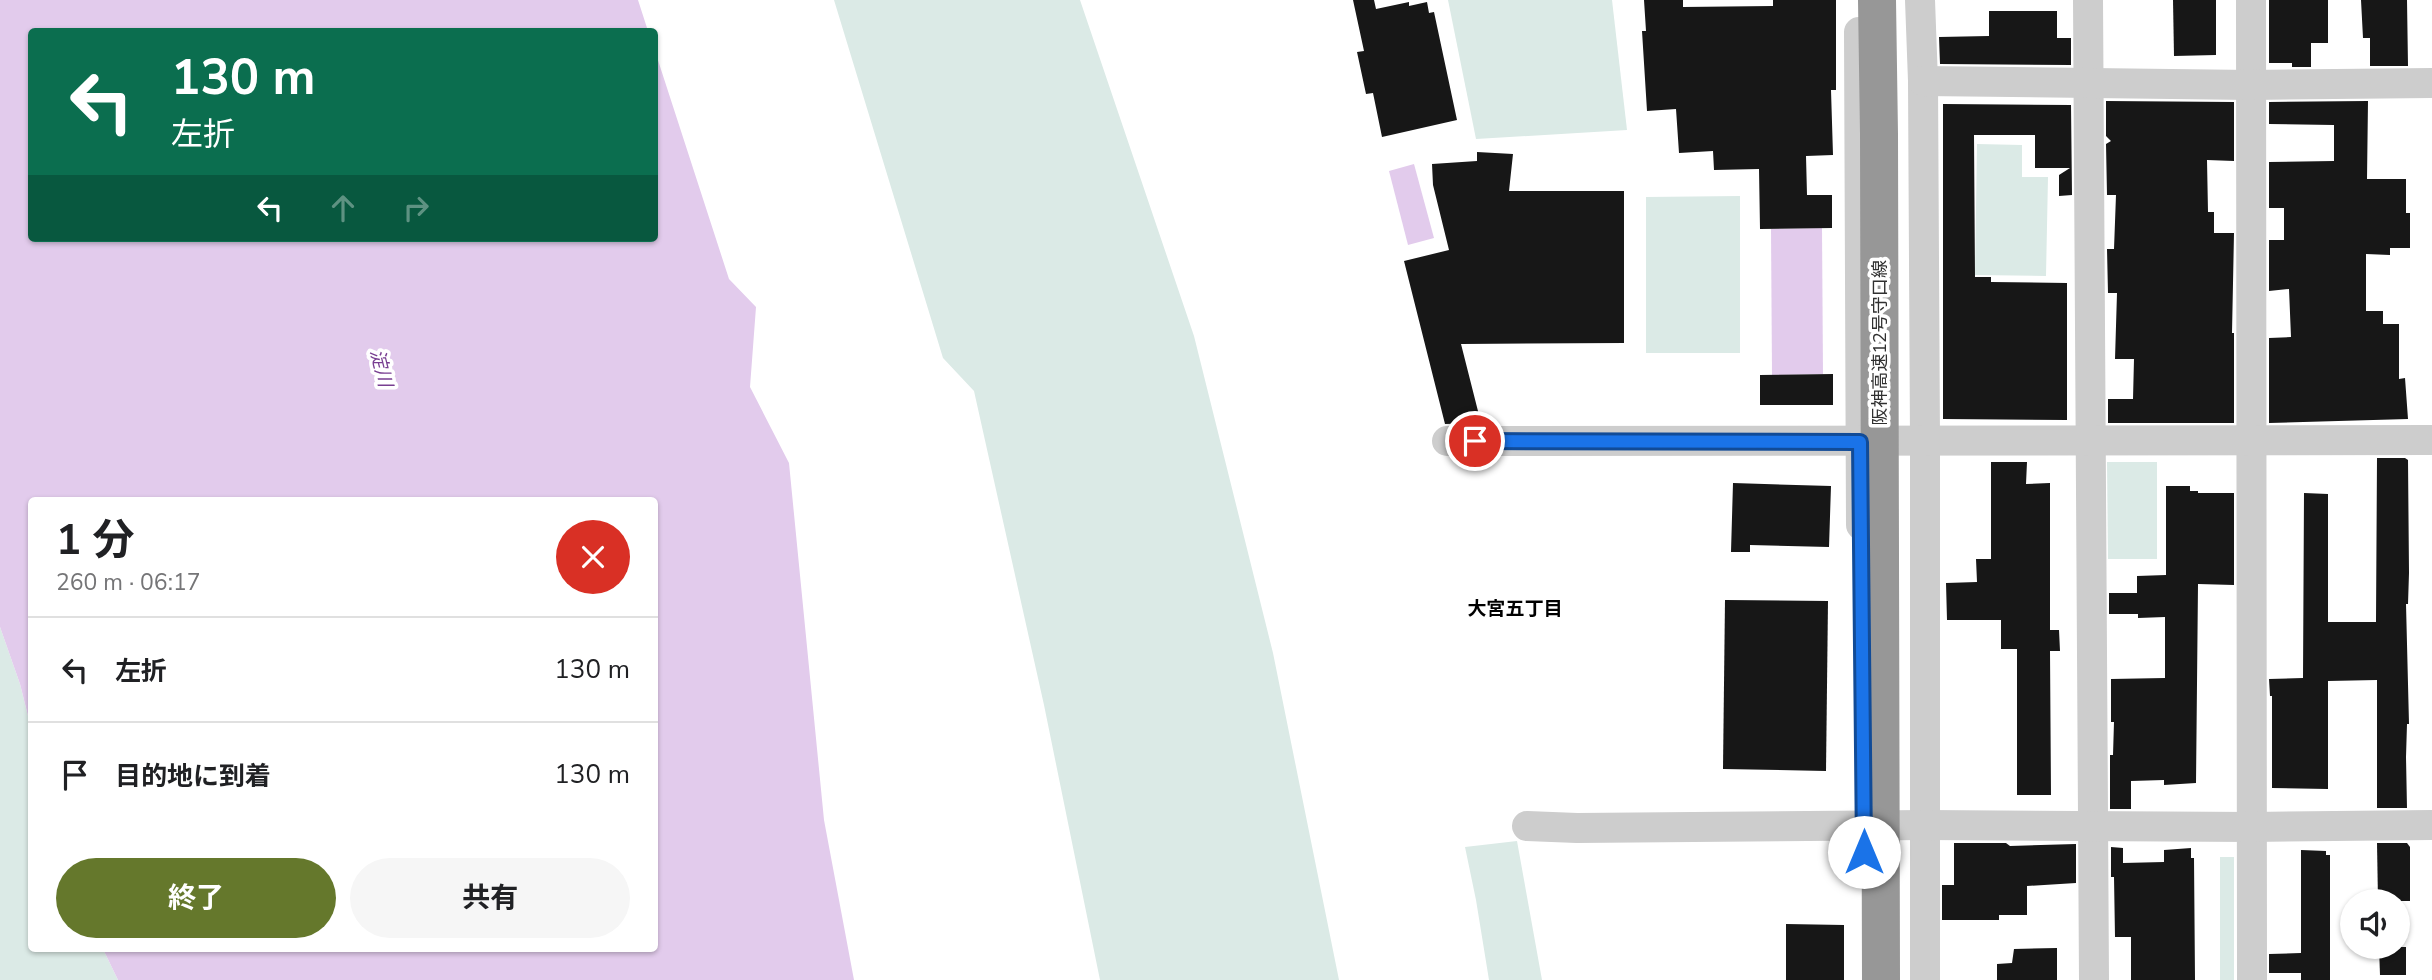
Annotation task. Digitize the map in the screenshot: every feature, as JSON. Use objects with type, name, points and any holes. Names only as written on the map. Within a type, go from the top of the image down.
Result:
[{"type":"highway","name":"阪神高速12号守口線","points":[[1877,0],[1880,134],[1881,980]]},
{"type":"highway","name":"阪神高速12号守口線","points":[[1902,0],[1906,980]]},
{"type":"street","points":[[1858,0],[1864,980]]},
{"type":"street","points":[[1920,0],[1923,81],[1926,980]]},
{"type":"street","points":[[2088,0],[2094,980]]},
{"type":"street","points":[[2251,0],[2252,980]]},
{"type":"street","points":[[1923,81],[2251,85],[2424,83]]},
{"type":"street","points":[[1447,441],[2432,440]]},
{"type":"street","points":[[1527,826],[2432,825]]},
{"type":"shaded area","points":[[834,0],[1080,0],[1194,336],[1273,653],[1339,980],[1100,980],[1044,705],[974,391],[943,358]]},
{"type":"shaded area","points":[[1448,0],[1612,0],[1627,130],[1476,139]]},
{"type":"shaded area","points":[[1977,144],[2022,145],[2022,177],[2048,177],[2046,276],[1975,275]]},
{"type":"shaded area","points":[[1740,196],[1740,353],[1646,353],[1646,197]]},
{"type":"shaded area","points":[[2107,462],[2157,462],[2157,559],[2108,559]]},
{"type":"shaded area","points":[[0,627],[28,716],[28,952],[104,952],[118,980],[0,980]]},
{"type":"shaded area","points":[[1517,841],[1542,980],[1489,980],[1465,847]]},
{"type":"shaded area","points":[[2220,857],[2234,857],[2234,980],[2220,980]]},
{"type":"water","name":"淀川","points":[[0,0],[638,0],[647,28],[28,28],[28,242],[658,242],[658,60],[729,279],[756,307],[750,387],[789,463],[824,820],[854,980],[118,980],[104,952],[658,952],[658,497],[28,497],[28,716],[0,627]]},
{"type":"water","points":[[1414,164],[1434,238],[1408,245],[1389,171]]},
{"type":"water","points":[[1822,228],[1823,374],[1772,375],[1771,229]]},
{"type":"building","points":[[1353,0],[1374,0],[1376,9],[1409,2],[1409,6],[1427,2],[1429,13],[1434,12],[1457,120],[1382,137],[1373,93],[1366,94],[1357,52],[1364,51]]},
{"type":"building","points":[[1644,0],[1683,0],[1683,7],[1773,6],[1773,0],[1836,0],[1836,90],[1831,90],[1833,155],[1806,156],[1807,195],[1832,195],[1832,228],[1760,229],[1759,169],[1714,170],[1713,151],[1679,153],[1676,109],[1647,111],[1642,31],[1646,31]]},
{"type":"building","points":[[2173,0],[2216,0],[2216,55],[2174,56]]},
{"type":"building","points":[[2269,0],[2328,0],[2328,43],[2311,43],[2311,67],[2292,67],[2292,63],[2269,63]]},
{"type":"building","points":[[2361,0],[2407,0],[2408,66],[2370,66],[2370,38],[2363,38]]},
{"type":"building","points":[[1989,11],[2057,11],[2057,38],[2071,38],[2071,65],[1940,64],[1939,37],[1989,36]]},
{"type":"building","points":[[2106,101],[2234,102],[2234,161],[2207,160],[2208,212],[2214,212],[2214,233],[2234,233],[2234,423],[2108,423],[2108,399],[2133,399],[2134,359],[2115,359],[2117,293],[2108,293],[2107,249],[2114,249],[2116,195],[2107,195],[2106,144],[2111,141],[2106,136]]},
{"type":"building","points":[[2368,101],[2367,179],[2406,179],[2410,248],[2390,248],[2390,255],[2366,254],[2366,311],[2383,311],[2383,324],[2399,324],[2399,379],[2405,378],[2408,419],[2269,423],[2269,338],[2291,337],[2289,289],[2269,291],[2269,240],[2284,240],[2284,208],[2269,208],[2269,162],[2334,161],[2334,125],[2269,124],[2269,102]]},
{"type":"building","points":[[1943,104],[2071,105],[2072,195],[2059,196],[2059,175],[2070,168],[2035,168],[2035,135],[1974,135],[1975,277],[1991,277],[1991,282],[2067,283],[2067,420],[1943,419]]},
{"type":"building","points":[[1477,152],[1513,154],[1509,191],[1624,191],[1624,343],[1461,344],[1481,423],[1445,424],[1404,261],[1449,250],[1433,185],[1432,164],[1477,161]]},
{"type":"building","points":[[1833,374],[1833,405],[1760,405],[1760,375]]},
{"type":"building","points":[[2377,458],[2408,460],[2407,808],[2377,808],[2377,680],[2328,681],[2328,789],[2272,788],[2272,696],[2269,679],[2303,678],[2304,493],[2328,494],[2328,622],[2376,622]]},
{"type":"building","points":[[1991,462],[2027,462],[2026,484],[2050,483],[2050,630],[2059,630],[2060,651],[2050,651],[2051,795],[2017,795],[2017,649],[2001,649],[2001,620],[1947,620],[1946,583],[1977,582],[1976,559],[1991,559]]},
{"type":"building","points":[[1733,483],[1831,486],[1829,547],[1750,545],[1750,552],[1731,552]]},
{"type":"building","points":[[2166,486],[2190,486],[2190,491],[2198,493],[2234,493],[2234,585],[2198,584],[2196,783],[2164,785],[2164,780],[2131,781],[2131,809],[2110,809],[2110,755],[2113,755],[2114,722],[2111,722],[2111,679],[2165,678],[2165,617],[2138,618],[2138,614],[2109,614],[2109,593],[2137,593],[2137,576],[2166,575]]},
{"type":"building","points":[[1725,600],[1828,601],[1826,771],[1723,769]]},
{"type":"building","points":[[1954,843],[2006,843],[2010,846],[2076,844],[2076,883],[2027,886],[2027,915],[1999,915],[1999,920],[1942,920],[1942,885],[1954,885]]},
{"type":"building","points":[[2377,843],[2407,843],[2410,847],[2410,889],[2378,889]]},
{"type":"building","points":[[2111,847],[2123,848],[2123,863],[2164,862],[2164,850],[2191,848],[2191,858],[2194,858],[2195,980],[2131,980],[2131,937],[2115,937]]},
{"type":"building","points":[[2301,850],[2326,851],[2326,855],[2330,855],[2330,980],[2301,980],[2301,973],[2269,973],[2269,954],[2301,953]]},
{"type":"building","points":[[1786,924],[1844,925],[1844,980],[1786,980]]},
{"type":"building","points":[[2057,948],[2057,980],[1997,980],[1997,964],[2012,963],[2014,949]]},
{"type":"building","points":[[2379,959],[2406,959],[2406,975],[2380,975]]},
{"type":"district","name":"大宮五丁目","points":[[1515,609]]},
{"type":"route","points":[[1475,441],[1860,442],[1864,852]]}]
